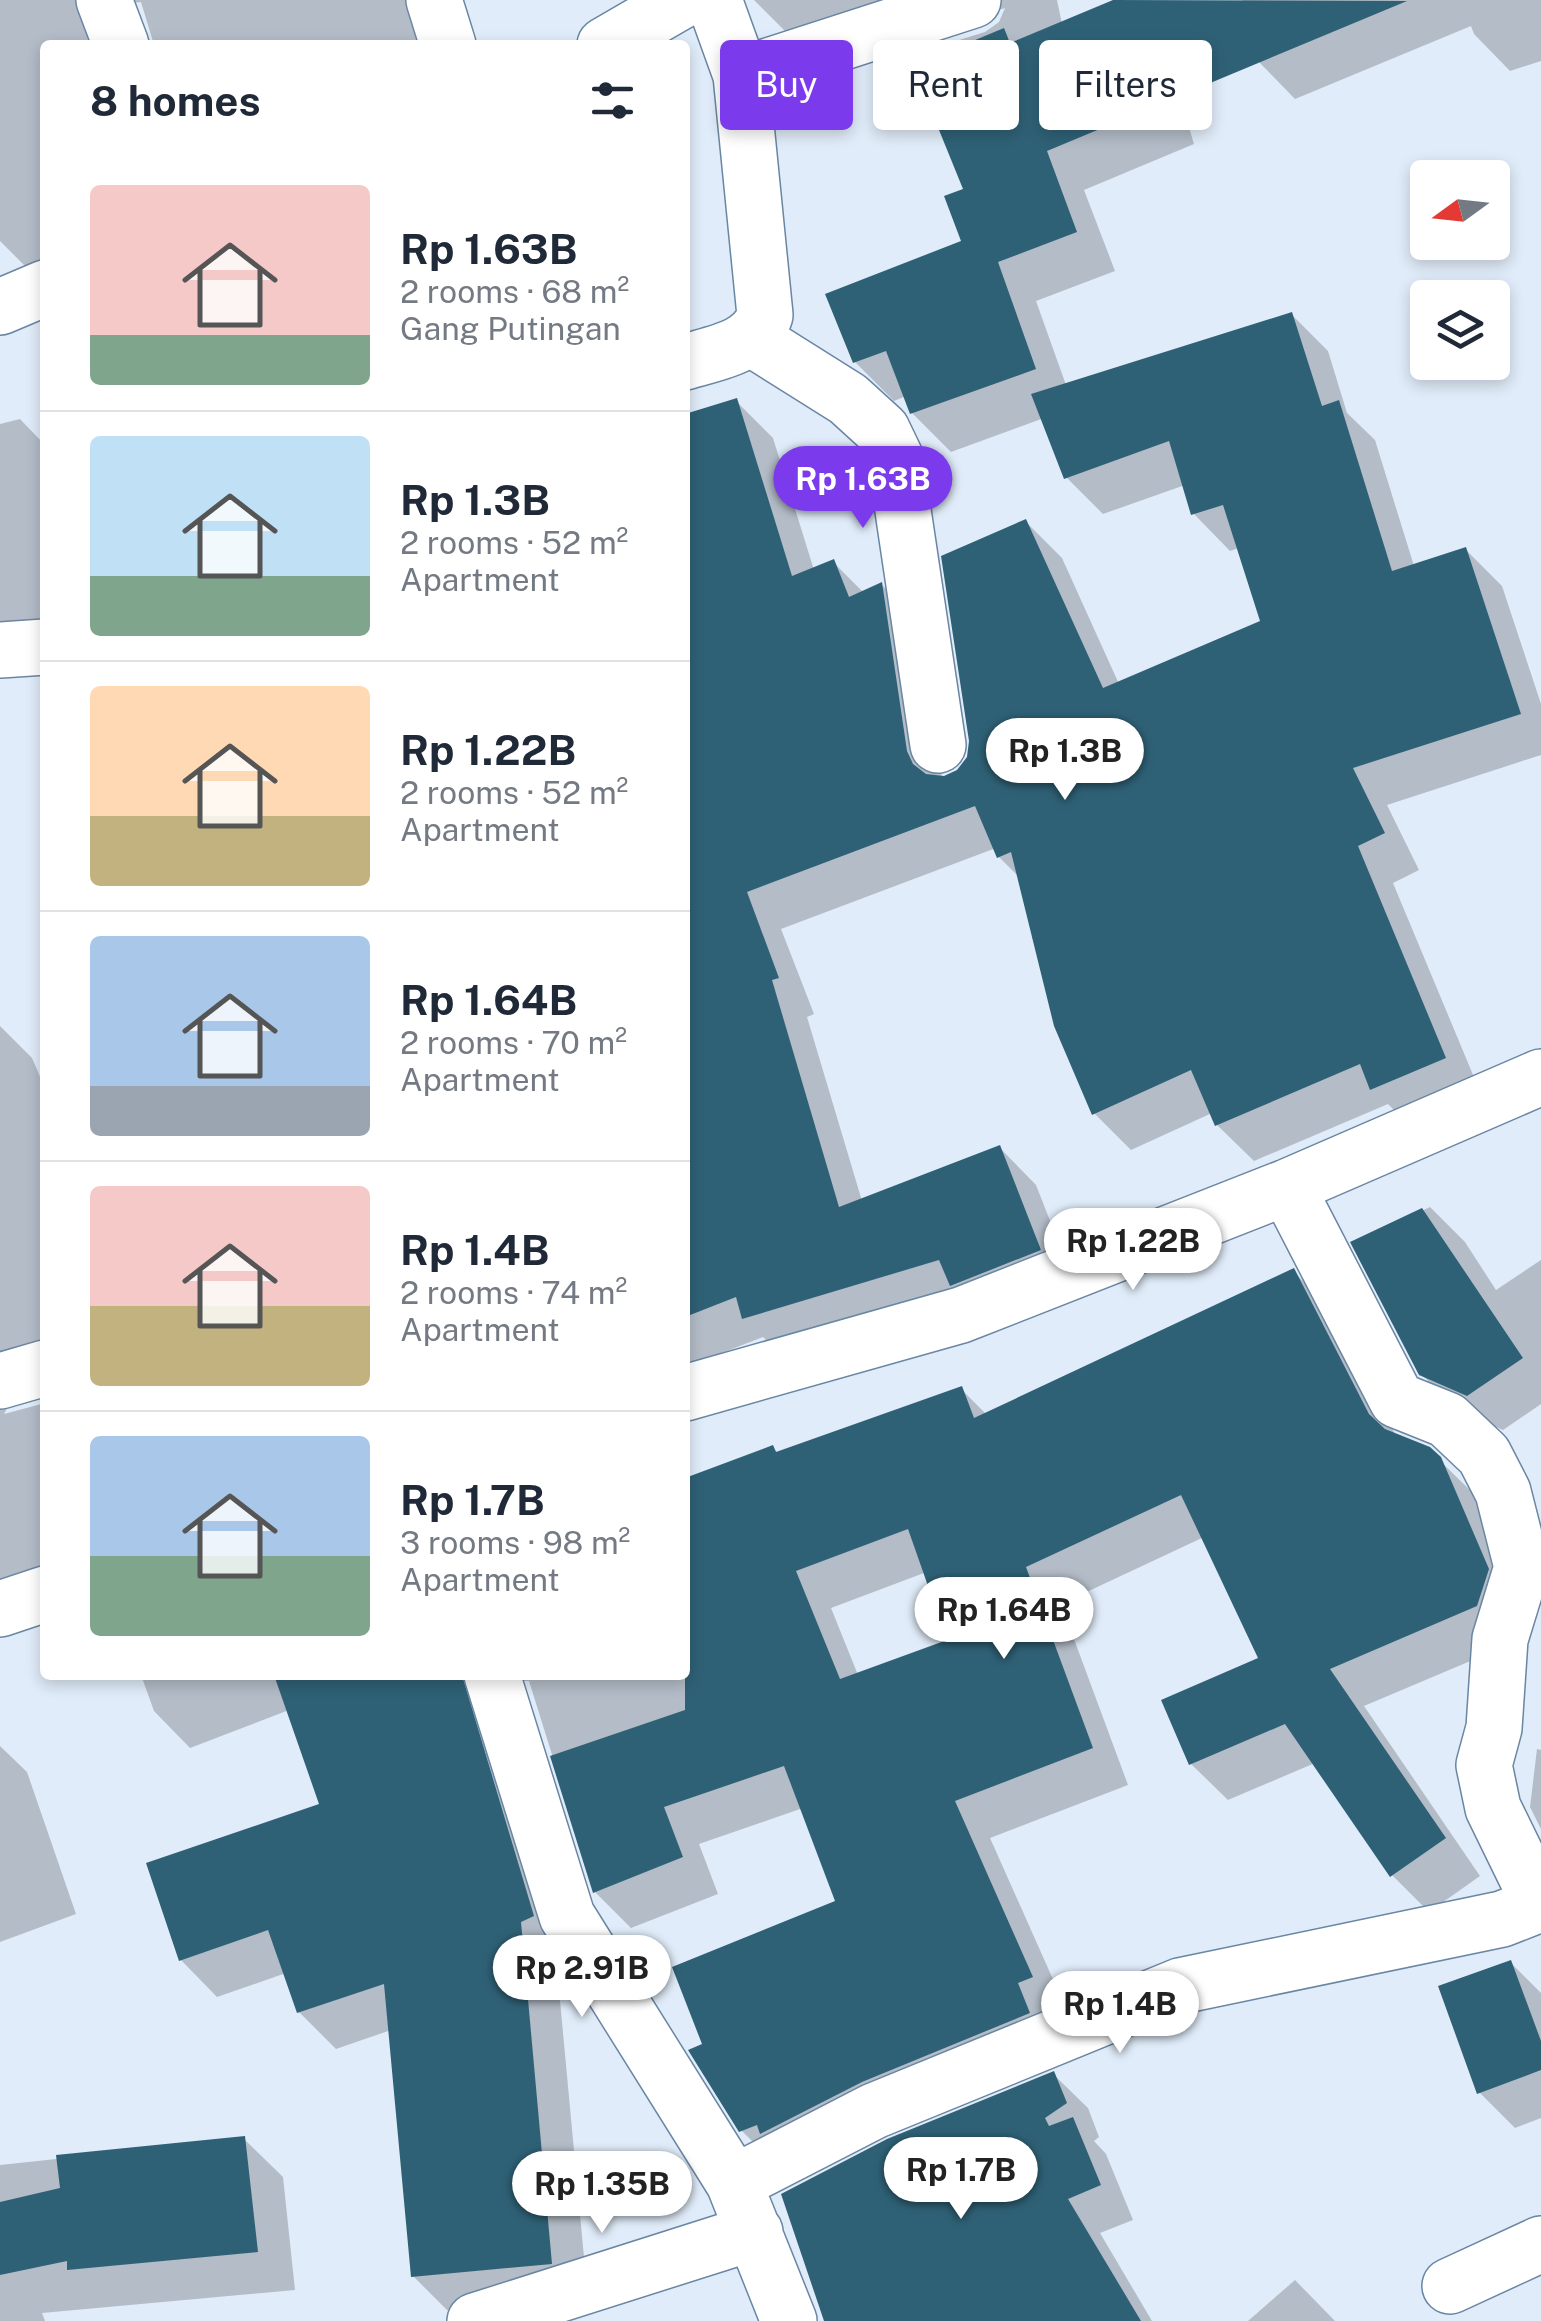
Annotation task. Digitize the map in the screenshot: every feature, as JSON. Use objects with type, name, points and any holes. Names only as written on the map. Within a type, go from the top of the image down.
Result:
[{"type":"street","points":[[104,0],[120,40]]},
{"type":"street","points":[[434,0],[446,40]]},
{"type":"street","points":[[614,40],[683,0]]},
{"type":"street","points":[[714,0],[728,40]]},
{"type":"street","points":[[849,40],[973,0]]},
{"type":"street","points":[[690,360],[751,338],[760,330],[765,315],[746,130]]},
{"type":"street","points":[[0,307],[40,290]]},
{"type":"street","points":[[751,338],[848,399],[882,430],[889,443],[895,457],[938,745]]},
{"type":"street","points":[[0,650],[40,647]]},
{"type":"street","points":[[690,1392],[961,1315],[1287,1186],[1541,1076]]},
{"type":"street","points":[[475,2321],[744,2207],[874,2111],[1180,1986],[1502,1919],[1530,1908],[1534,1890],[1493,1808],[1484,1766],[1494,1728],[1500,1639],[1522,1567],[1503,1492],[1484,1455],[1447,1420],[1397,1400],[1287,1186]]},
{"type":"street","points":[[0,1381],[40,1369]]},
{"type":"street","points":[[0,1609],[40,1596]]},
{"type":"street","points":[[494,1680],[567,1916],[744,2207],[788,2321]]},
{"type":"street","points":[[1450,2286],[1541,2244]]},
{"type":"building","points":[[1113,0],[1407,1],[1212,82],[1212,40],[1039,40],[1039,130],[1097,130],[1047,151],[1077,232],[998,262],[1036,369],[910,414],[886,351],[853,363],[825,294],[961,241],[944,196],[963,189],[939,130],[1019,130],[1017,40]]},
{"type":"building","points":[[1004,28],[1009,40],[975,40]]},
{"type":"building","points":[[1292,312],[1322,406],[1339,400],[1392,571],[1466,547],[1521,714],[1353,768],[1385,833],[1358,846],[1446,1058],[1370,1090],[1360,1064],[1215,1126],[1191,1070],[1092,1115],[1054,1026],[1011,852],[997,858],[975,806],[747,892],[779,978],[772,980],[839,1207],[1000,1145],[1041,1250],[950,1286],[939,1260],[742,1319],[736,1297],[690,1315],[690,412],[737,398],[792,576],[834,559],[849,597],[882,582],[907,751],[913,764],[926,774],[944,776],[957,770],[967,757],[969,741],[941,556],[1026,519],[1103,688],[1260,621],[1223,505],[1191,515],[1169,441],[1064,479],[1031,394]]},
{"type":"building","points":[[1422,1208],[1523,1358],[1467,1396],[1419,1375],[1350,1242]]},
{"type":"building","points":[[1294,1268],[1369,1414],[1385,1429],[1430,1447],[1441,1457],[1489,1569],[1477,1606],[1330,1669],[1446,1838],[1390,1877],[1285,1724],[1189,1765],[1161,1700],[1258,1658],[1181,1495],[1026,1567],[1093,1748],[955,1801],[1033,1977],[1018,1983],[1030,2013],[862,2082],[760,2134],[757,2125],[739,2132],[688,2050],[702,2044],[672,1967],[835,1901],[784,1766],[664,1807],[683,1857],[593,1893],[550,1756],[685,1710],[685,1680],[690,1680],[690,1476],[773,1445],[776,1452],[962,1386],[974,1418]],"holes":[[[908,1529],[947,1640],[840,1679],[796,1571]]]},
{"type":"building","points":[[276,1680],[463,1680],[534,1916],[521,1922],[552,2264],[411,2277],[384,1984],[297,2013],[268,1930],[179,1961],[146,1863],[319,1804]]},
{"type":"building","points":[[1511,1960],[1541,2041],[1541,2070],[1477,2094],[1438,1986]]},
{"type":"building","points":[[1054,2071],[1067,2103],[1045,2118],[1049,2126],[1073,2117],[1101,2185],[1068,2199],[1141,2321],[824,2321],[781,2194],[887,2139]]},
{"type":"building","points":[[245,2136],[258,2252],[67,2270],[67,2261],[0,2275],[0,2202],[60,2188],[56,2155]]}]
